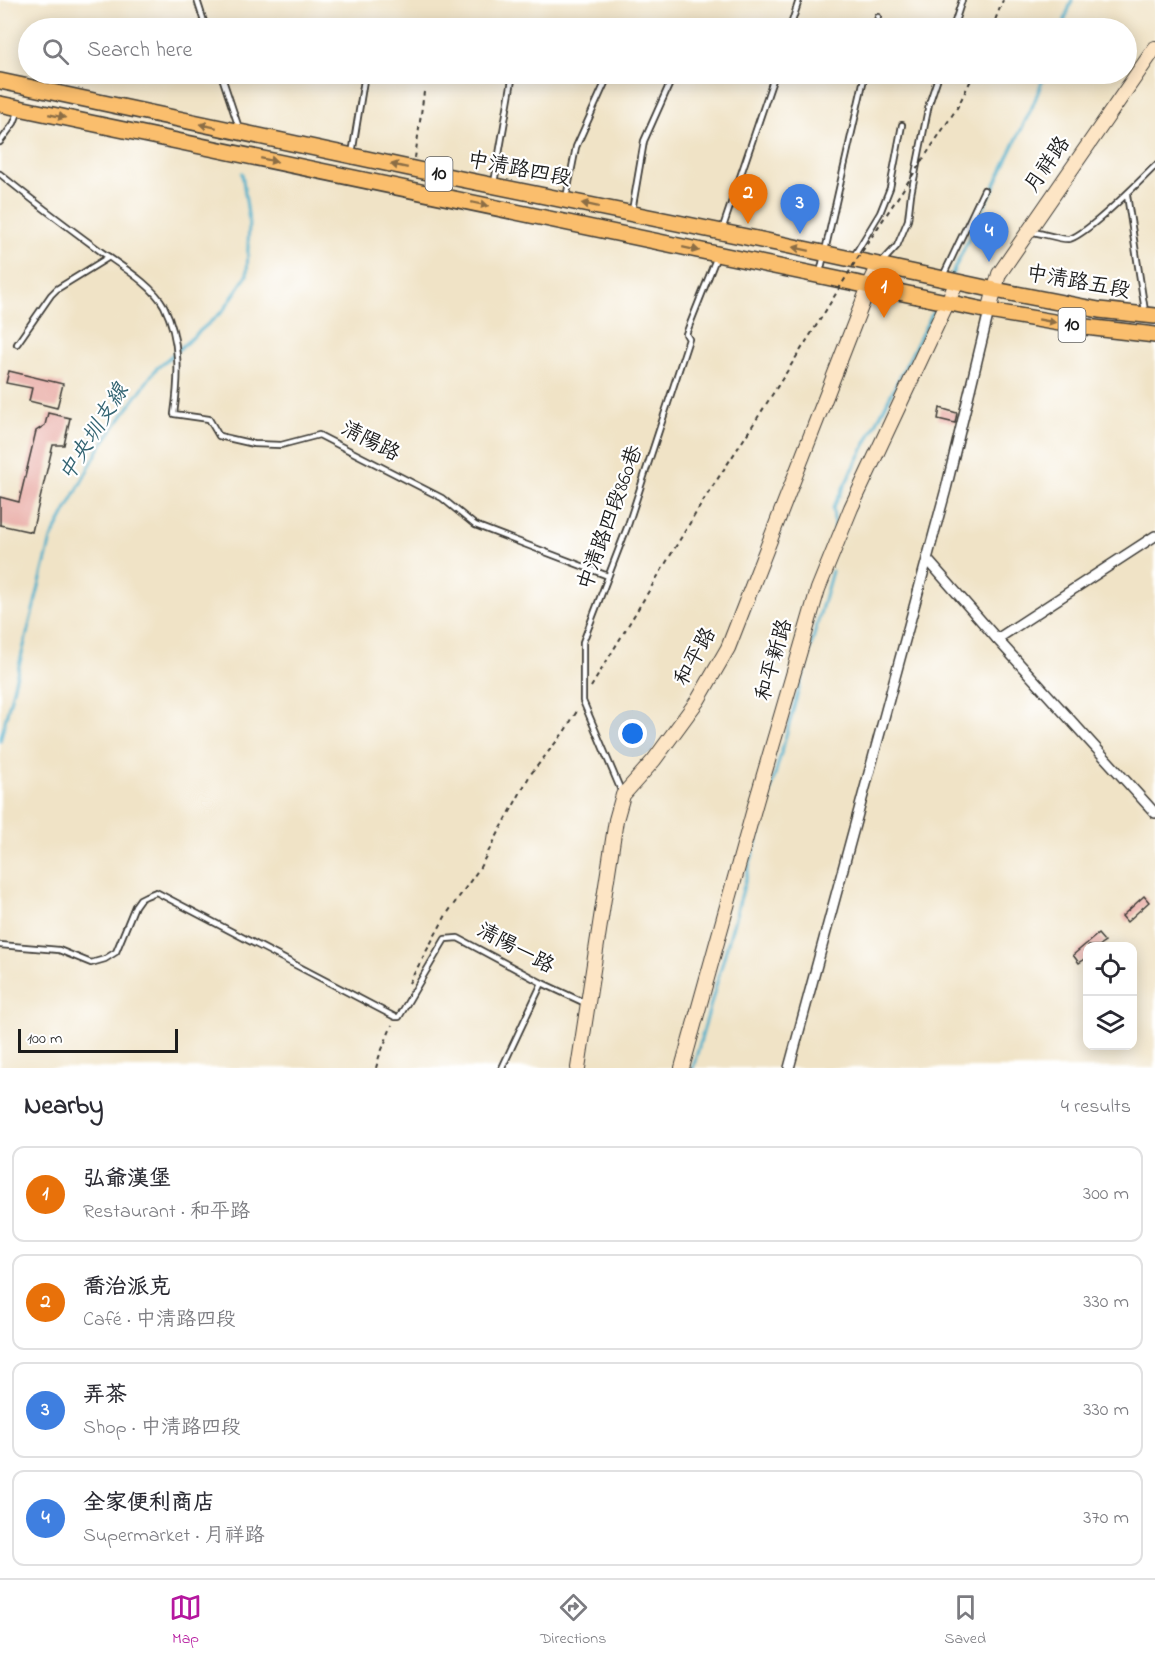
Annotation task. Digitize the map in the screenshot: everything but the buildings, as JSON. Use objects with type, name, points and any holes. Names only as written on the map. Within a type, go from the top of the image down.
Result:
[{"type":"main road","name":"中清路四段","points":[[0,81],[995,290]]},
{"type":"main road","name":"中清路四段","points":[[0,104],[989,311]]},
{"type":"main road","points":[[656,241],[660,220]]},
{"type":"main road","name":"中清路五段","points":[[995,290],[1099,310],[1150,316]]},
{"type":"main road","name":"中清路五段","points":[[989,311],[1077,326],[1155,335]]},
{"type":"street","name":"月祥路","points":[[1137,74],[1155,48]]},
{"type":"street","name":"月祥路","points":[[989,311],[999,274],[1130,84]]},
{"type":"street","name":"和平路","points":[[578,1068],[616,820],[623,795],[654,760],[698,700],[728,648],[879,265]]},
{"type":"street","name":"和平新路","points":[[682,1068],[818,589],[851,507],[950,280]]},
{"type":"street","points":[[789,1068],[963,424],[989,311]]},
{"type":"street","points":[[997,639],[1155,537]]},
{"type":"street","points":[[927,559],[1155,813]]},
{"type":"lane","points":[[197,0],[203,18]]},
{"type":"lane","points":[[793,18],[799,0]]},
{"type":"lane","points":[[956,18],[962,0]]},
{"type":"lane","points":[[224,84],[240,133],[235,153]]},
{"type":"lane","points":[[352,156],[363,84]]},
{"type":"lane","points":[[494,185],[511,84]]},
{"type":"lane","points":[[566,200],[576,147],[604,84]]},
{"type":"lane","points":[[631,214],[644,141],[670,84]]},
{"type":"lane","points":[[722,233],[772,84]]},
{"type":"lane","points":[[820,275],[863,84]]},
{"type":"lane","points":[[879,265],[897,246],[908,220],[927,116],[936,84]]},
{"type":"lane","points":[[0,142],[14,123],[21,108]]},
{"type":"lane","points":[[839,279],[880,213],[890,188],[902,125]]},
{"type":"lane","points":[[1028,231],[1069,239],[1081,233],[1127,195],[1155,166]]},
{"type":"lane","name":"清陽路","points":[[0,174],[147,286],[163,305],[176,339],[178,384],[174,414],[209,419],[219,436],[254,444],[281,445],[319,435],[442,498],[475,525],[608,576]]},
{"type":"lane","points":[[950,280],[984,190]]},
{"type":"lane","points":[[1127,195],[1150,316]]},
{"type":"lane","name":"中清路四段860巷","points":[[623,795],[583,701],[583,642],[628,525],[689,339],[686,333],[717,254]]},
{"type":"lane","points":[[17,345],[51,295],[64,284],[109,257]]},
{"type":"lane","points":[[0,945],[59,950],[91,963],[105,959],[116,952],[140,899],[156,892],[395,1017]]},
{"type":"lane","name":"清陽一路","points":[[395,1017],[399,1017],[445,939],[458,938],[588,1005]]},
{"type":"lane","points":[[502,1068],[542,983]]},
{"type":"path","points":[[996,18],[1003,0]]},
{"type":"path","points":[[407,989],[446,915],[479,869],[530,775],[564,732],[705,498],[863,249],[957,108],[969,84]]},
{"type":"path","points":[[414,169],[424,92]]},
{"type":"path","points":[[376,1068],[378,1057],[395,1017]]},
{"type":"waterway","points":[[1066,18],[1072,0]]},
{"type":"waterway","points":[[951,276],[1041,84]]},
{"type":"waterway","name":"中央圳支線","points":[[0,741],[51,539],[100,447],[156,369],[223,311],[247,275],[249,221],[242,173]]},
{"type":"waterway","points":[[835,532],[833,508],[936,306]]},
{"type":"waterway","points":[[693,1068],[832,571]]},
{"type":"place","name":"喬治派克","points":[[748,224]]},
{"type":"place","name":"弄茶","points":[[800,234]]},
{"type":"place","name":"全家便利商店","points":[[989,262]]},
{"type":"place","name":"弘爺漢堡","points":[[884,318]]}]
